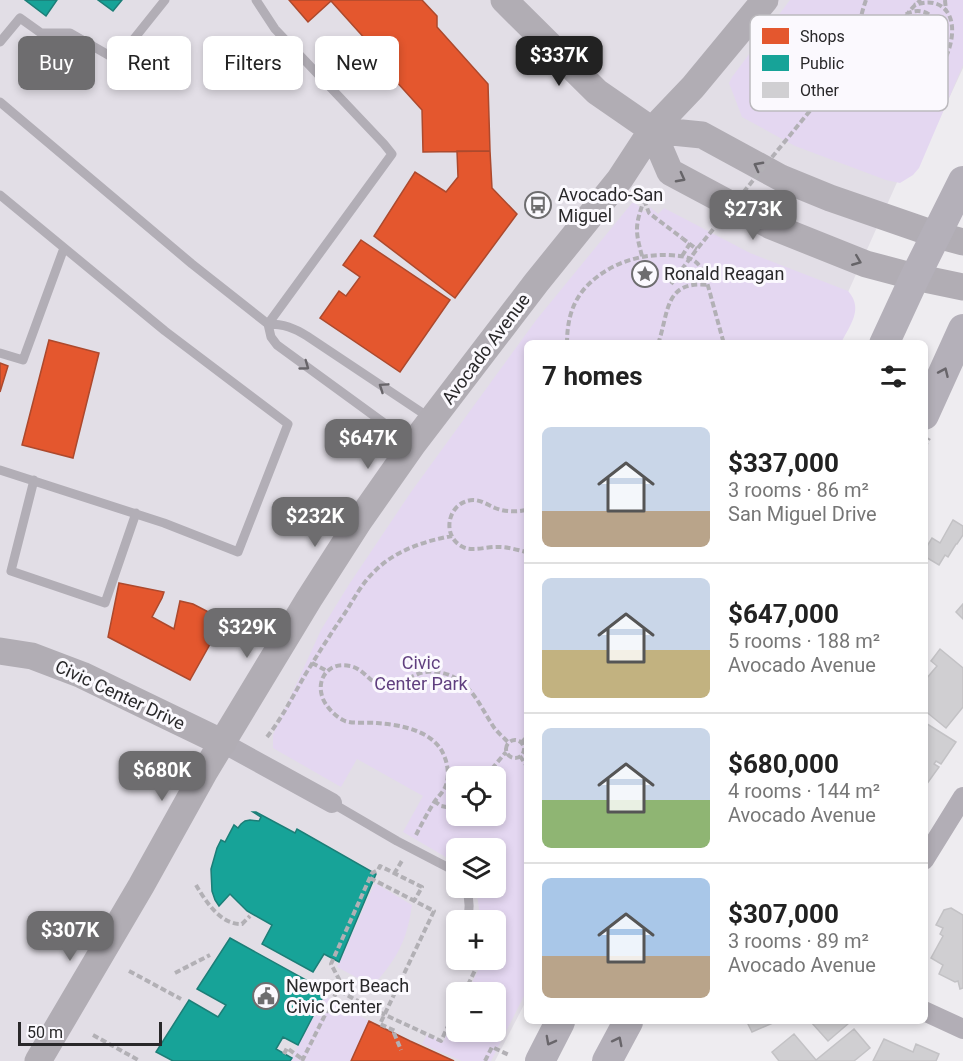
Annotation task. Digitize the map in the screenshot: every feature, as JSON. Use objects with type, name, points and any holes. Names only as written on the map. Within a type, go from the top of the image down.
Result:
[{"type":"main road","points":[[886,340],[915,277],[950,239],[963,181]]},
{"type":"main road","points":[[928,406],[963,329]]},
{"type":"main road","points":[[540,1061],[559,1024]]},
{"type":"main road","points":[[608,1061],[627,1024]]},
{"type":"street","points":[[504,0],[597,92],[652,130],[702,135],[781,178],[830,198],[950,239]]},
{"type":"street","name":"Avocado Avenue","points":[[753,15],[765,0]]},
{"type":"street","name":"Avocado Avenue","points":[[38,1061],[141,886],[205,771],[359,521],[432,419],[536,283],[620,179],[652,130],[693,87],[750,18]]},
{"type":"street","points":[[652,130],[670,172],[771,226],[866,264],[963,287]]},
{"type":"street","name":"Civic Center Drive","points":[[0,651],[32,656],[82,675],[223,743],[332,803]]},
{"type":"street","points":[[928,854],[963,797]]},
{"type":"street","points":[[928,1013],[963,1029]]},
{"type":"lane","points":[[0,42],[20,18],[41,33],[70,33],[117,60],[165,0]]},
{"type":"lane","points":[[256,0],[275,29],[392,154],[268,324],[271,337],[277,345],[413,444]]},
{"type":"lane","points":[[0,102],[192,264],[268,324],[291,327],[308,336],[432,419]]},
{"type":"lane","points":[[0,195],[165,331],[288,424],[238,552],[136,513],[0,470]]},
{"type":"lane","points":[[0,353],[23,360],[64,248]]},
{"type":"lane","points":[[34,480],[11,571],[105,603],[136,513]]},
{"type":"lane","points":[[332,803],[446,866]]},
{"type":"path","points":[[862,15],[866,0]]},
{"type":"path","points":[[906,14],[921,0]]},
{"type":"path","points":[[945,0],[952,31],[948,50]]},
{"type":"path","points":[[914,5],[926,2],[937,4],[946,11]]},
{"type":"path","points":[[906,14],[922,9],[932,15]]},
{"type":"path","points":[[671,284],[696,249],[810,111]]},
{"type":"path","points":[[642,256],[636,234],[637,221],[644,200],[650,213],[696,249]]},
{"type":"path","points":[[682,256],[691,242]]},
{"type":"path","points":[[567,340],[570,315],[575,302],[587,286],[615,265],[642,256],[657,255],[682,256],[696,262],[701,267],[723,340]]},
{"type":"path","points":[[659,340],[666,313],[678,291],[692,284],[708,285]]},
{"type":"path","points":[[524,510],[504,511],[473,500],[463,502],[456,507],[449,522],[452,536],[458,544],[469,549],[501,547],[524,552]]},
{"type":"path","points":[[267,737],[312,663],[373,572],[388,560],[411,548],[452,536]]},
{"type":"path","points":[[312,663],[327,671]]},
{"type":"path","points":[[415,836],[434,801],[446,786],[448,775],[445,755],[439,746],[427,736],[404,727],[346,721],[338,716],[326,705],[322,696],[323,678],[327,671],[339,665],[348,665],[357,668],[373,682],[385,687],[401,684],[417,674],[426,672],[448,674],[470,690],[495,729],[508,742]]},
{"type":"path","points":[[494,766],[506,752],[508,742],[516,739],[522,742],[524,751],[520,756],[512,758],[506,752]]},
{"type":"path","points":[[520,756],[524,762]]},
{"type":"path","points":[[434,801],[446,807]]},
{"type":"path","points":[[394,873],[403,858]]},
{"type":"path","points":[[284,1054],[287,1048],[302,1060],[338,990],[341,983],[331,964],[372,873],[380,866],[422,887],[414,901]]},
{"type":"path","points":[[370,878],[434,911],[380,1024],[395,1031],[402,1050]]},
{"type":"path","points":[[196,885],[224,920],[242,924],[250,916]]},
{"type":"path","points":[[176,973],[210,955]]},
{"type":"path","points":[[129,971],[181,999]]},
{"type":"path","points":[[321,989],[325,981],[384,1015],[441,1041],[446,1031]]},
{"type":"path","points":[[93,1035],[140,1061]]},
{"type":"path","points":[[485,1061],[492,1047],[509,1055]]},
{"type":"shaded area","points":[[0,0],[963,0],[963,68],[948,101],[948,15],[750,15],[750,111],[943,111],[916,170],[898,180],[845,299],[554,340],[524,340],[524,1005],[506,1040],[506,982],[446,982],[446,1042],[505,1042],[495,1061],[0,1061]]},
{"type":"green space","points":[[790,0],[963,0],[963,65],[948,100],[948,15],[779,15]]},
{"type":"green space","points":[[750,53],[750,111],[943,111],[919,168],[900,183],[886,180],[795,146],[742,117],[729,83]]},
{"type":"green space","name":"Civic Center Park","points":[[632,203],[645,212],[650,207],[658,214],[664,208],[750,253],[848,291],[853,298],[854,317],[842,340],[524,340],[524,996],[506,1031],[506,982],[472,982],[478,970],[506,970],[506,910],[479,910],[477,898],[506,898],[506,838],[446,838],[446,857],[403,832],[423,796],[357,759],[341,787],[273,748],[273,735],[321,630],[411,492],[537,319]]},
{"type":"green space","points":[[375,883],[412,905],[403,942],[389,966],[373,986],[337,967]]},
{"type":"green space","points":[[323,995],[369,1021],[351,1061],[290,1061]]},
{"type":"green space","name":"Civic Center Park","points":[[427,1035],[443,1042],[446,1036],[446,1042],[501,1042],[491,1061],[462,1061],[422,1044]]},
{"type":"building: Shops","points":[[289,0],[422,0],[437,16],[437,27],[488,84],[490,151],[423,152],[422,110],[399,85],[399,36],[362,36],[331,1],[308,22]]},
{"type":"building: Shops","points":[[457,151],[490,151],[492,188],[517,214],[455,298],[374,236],[415,172],[446,192],[458,177]]},
{"type":"building: Shops","points":[[361,240],[450,300],[400,372],[320,318],[339,291],[346,296],[360,277],[343,265]]},
{"type":"building: Shops","points":[[49,340],[99,353],[73,458],[22,445]]},
{"type":"building: Shops","points":[[0,363],[8,366],[0,392]]},
{"type":"building: Shops","points":[[119,583],[164,592],[152,617],[174,629],[180,601],[193,604],[220,618],[219,628],[190,680],[108,637]]},
{"type":"building: Shops","points":[[369,1021],[410,1041],[454,1061],[351,1061]]},
{"type":"building: Public","points":[[25,0],[57,0],[46,16]]},
{"type":"building: Public","points":[[98,0],[122,0],[113,11]]},
{"type":"building: Public","points":[[253,812],[295,833],[297,829],[376,874],[339,962],[324,954],[313,972],[262,944],[272,925],[247,911],[230,894],[219,906],[215,900],[212,891],[211,869],[217,848],[221,840],[225,842],[234,825],[238,828],[245,821],[259,821],[261,817]]},
{"type":"building: Public","name":"Newport Beach Civic Center","points":[[230,938],[326,991],[298,1045],[283,1037],[276,1049],[292,1058],[290,1061],[173,1061],[156,1052],[189,1000],[218,1017],[226,1005],[197,989]]},
{"type":"building: Other","points":[[953,520],[963,526],[963,535],[948,557],[945,555],[939,565],[928,558],[928,544],[932,538],[940,543]]},
{"type":"building: Other","points":[[963,604],[963,619],[956,612]]},
{"type":"building: Other","points":[[940,649],[963,668],[963,707],[946,728],[928,713],[928,677],[937,666],[931,661]]},
{"type":"building: Other","points":[[928,724],[956,742],[941,764],[936,761],[934,764],[939,767],[928,782]]},
{"type":"building: Other","points":[[951,908],[963,915],[963,988],[960,989],[958,981],[955,982],[939,974],[943,965],[931,958],[943,936],[940,934],[943,928],[936,925],[944,910]]},
{"type":"building: Other","points":[[748,1024],[770,1024],[752,1032]]},
{"type":"building: Other","points":[[813,1024],[848,1024],[828,1041]]},
{"type":"building: Other","points":[[854,1029],[870,1048],[854,1061],[779,1061],[772,1052],[794,1034],[816,1060]]},
{"type":"building: Other","points":[[884,1039],[913,1052],[916,1044],[939,1054],[936,1061],[873,1061]]},
{"type":"place","name":"Avocado-San Miguel","points":[[538,205]]},
{"type":"place","name":"Ronald Reagan","points":[[645,274]]},
{"type":"place","name":"Newport Beach Civic Center","points":[[266,996]]}]
